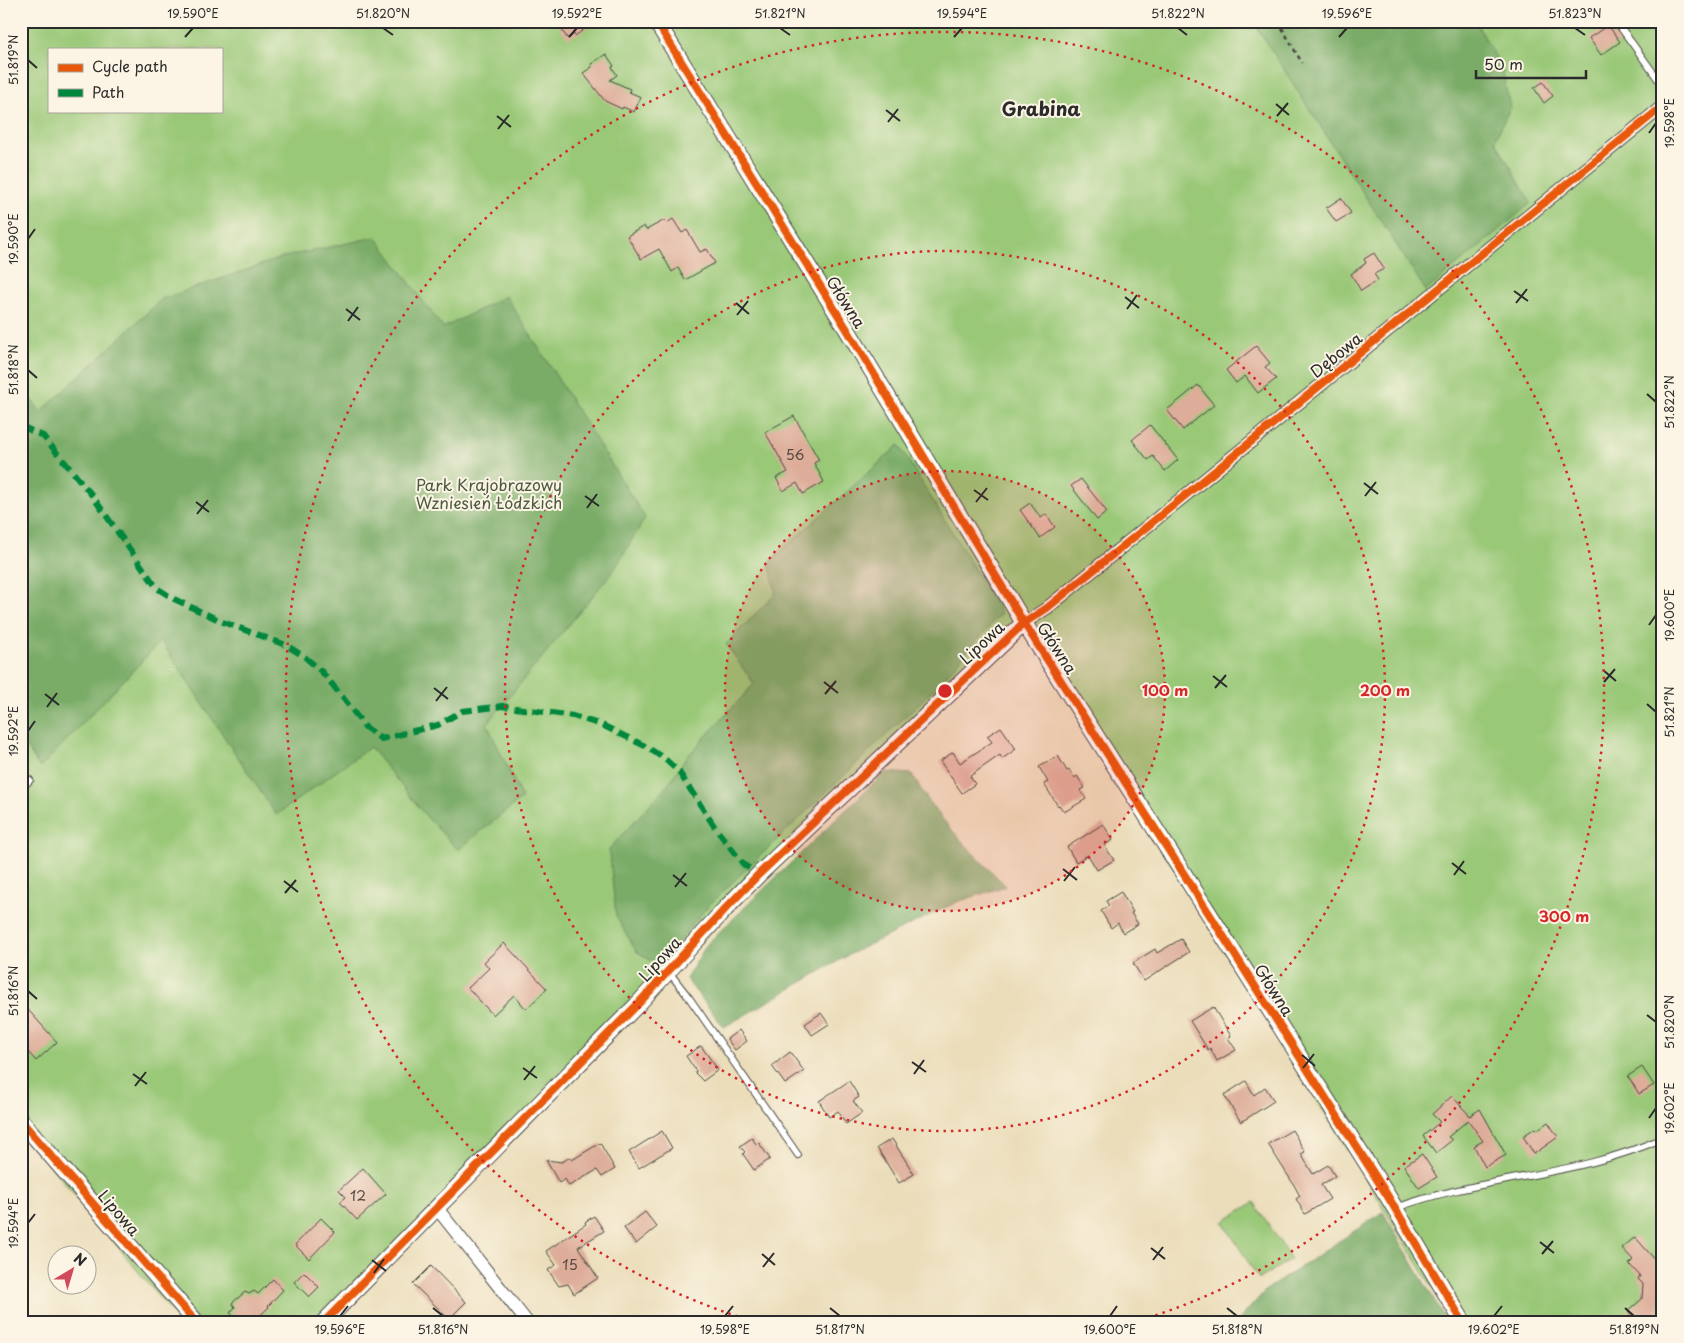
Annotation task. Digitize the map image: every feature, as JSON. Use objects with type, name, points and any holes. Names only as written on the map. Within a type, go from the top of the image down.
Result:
[{"type":"street","name":"Główna","points":[[656,21],[845,326],[1024,623],[1394,1208],[1462,1322]]},
{"type":"street","name":"Dębowa","points":[[1024,623],[1054,602],[1663,106]]},
{"type":"street","name":"Lipowa","points":[[324,1322],[637,1005],[759,874],[1024,623]]},
{"type":"street","name":"Lipowa","points":[[21,1121],[196,1322]]},
{"type":"street","points":[[436,1207],[527,1322]]},
{"type":"lane","points":[[1616,21],[1663,86]]},
{"type":"lane","points":[[21,789],[30,780]]},
{"type":"lane","points":[[668,971],[690,999],[798,1155]]},
{"type":"lane","points":[[1394,1208],[1421,1199],[1569,1168],[1624,1153],[1663,1138]]},
{"type":"path","points":[[1278,21],[1302,62]]},
{"type":"green space","name":"Park Krajobrazowy Wzniesień Łódzkich","points":[[21,21],[1663,21],[1663,1322],[1454,1322],[1021,621],[322,1322],[180,1322],[21,1130]]},
{"type":"green space","points":[[1253,21],[1475,21],[1502,68],[1510,108],[1495,140],[1531,203],[1426,291]]},
{"type":"green space","points":[[376,237],[443,328],[506,296],[645,518],[614,570],[487,724],[522,798],[458,850],[425,815],[370,747],[276,815],[161,641],[40,768],[21,738],[21,386],[41,412],[162,299],[284,257]]},
{"type":"green space","points":[[899,445],[1001,613],[937,686],[709,905],[658,965],[636,951],[616,916],[609,849],[667,786],[686,758],[754,684],[726,644],[776,593],[769,562]]},
{"type":"green space","points":[[885,772],[912,774],[921,790],[943,819],[967,847],[1006,886],[957,902],[852,953],[724,1027],[686,979],[707,944]]},
{"type":"green space","points":[[1254,1202],[1291,1259],[1259,1279],[1223,1222]]},
{"type":"green space","points":[[1383,1212],[1447,1322],[1237,1322],[1266,1290]]},
{"type":"building","points":[[555,21],[596,21],[568,39]]},
{"type":"building","points":[[1608,25],[1620,42],[1601,55],[1589,38]]},
{"type":"building","points":[[606,54],[614,66],[612,67],[617,75],[610,80],[630,89],[629,92],[641,97],[634,112],[605,101],[583,73],[592,67],[591,64]]},
{"type":"building","points":[[1543,82],[1553,96],[1544,103],[1534,88]]},
{"type":"building","points":[[1341,198],[1351,213],[1336,222],[1326,208]]},
{"type":"building","points":[[673,219],[682,233],[687,230],[700,252],[707,249],[715,263],[685,280],[678,268],[672,272],[659,249],[641,259],[627,236],[644,226],[646,230],[665,220],[667,223]]},
{"type":"building","points":[[1374,253],[1384,269],[1374,274],[1378,280],[1361,291],[1351,274],[1366,263],[1364,259]]},
{"type":"building","points":[[1256,346],[1270,363],[1265,367],[1276,379],[1258,393],[1245,376],[1236,383],[1226,370]]},
{"type":"building","points":[[1198,385],[1214,405],[1183,430],[1167,410]]},
{"type":"building","points":[[794,416],[819,460],[814,463],[824,482],[803,494],[797,483],[783,491],[776,478],[788,472],[765,432]]},
{"type":"building","points":[[1150,425],[1178,460],[1165,471],[1153,456],[1148,460],[1132,440]]},
{"type":"building","points":[[1081,479],[1107,512],[1097,520],[1071,486]]},
{"type":"building","points":[[1030,503],[1041,518],[1046,514],[1055,527],[1040,538],[1020,510]]},
{"type":"building","points":[[1001,727],[1016,749],[1002,759],[1000,755],[970,776],[975,784],[962,793],[940,761],[953,752],[960,763],[992,742],[987,736]]},
{"type":"building","points":[[1058,756],[1067,771],[1069,770],[1074,778],[1077,776],[1085,788],[1080,790],[1086,799],[1064,812],[1044,784],[1048,782],[1039,767]]},
{"type":"building","points":[[1103,824],[1113,840],[1104,845],[1114,860],[1097,870],[1088,855],[1076,862],[1067,847]]},
{"type":"building","points":[[1121,892],[1138,924],[1123,933],[1118,923],[1111,928],[1101,911],[1109,906],[1106,901]]},
{"type":"building","points":[[1181,939],[1189,952],[1144,981],[1133,963],[1155,949],[1157,953]]},
{"type":"building","points":[[504,943],[547,989],[526,1009],[514,995],[493,1015],[468,988],[489,968],[484,962]]},
{"type":"building","points":[[21,1002],[57,1042],[36,1061],[21,1044]]},
{"type":"building","points":[[1213,1007],[1231,1036],[1228,1038],[1236,1050],[1217,1061],[1190,1021]]},
{"type":"building","points":[[821,1013],[829,1024],[812,1035],[805,1024]]},
{"type":"building","points":[[739,1030],[747,1041],[735,1050],[727,1039]]},
{"type":"building","points":[[701,1046],[718,1070],[703,1081],[695,1073],[696,1071],[686,1056]]},
{"type":"building","points":[[790,1052],[804,1071],[785,1084],[772,1066]]},
{"type":"building","points":[[1642,1067],[1654,1085],[1639,1094],[1628,1076]]},
{"type":"building","points":[[849,1081],[859,1097],[853,1101],[862,1113],[846,1124],[838,1111],[829,1117],[819,1101]]},
{"type":"building","points":[[1246,1081],[1254,1095],[1265,1087],[1274,1101],[1241,1122],[1224,1095]]},
{"type":"building","points":[[1452,1096],[1470,1116],[1480,1109],[1506,1155],[1485,1167],[1474,1146],[1483,1141],[1468,1120],[1448,1137],[1452,1140],[1436,1153],[1423,1136],[1440,1122],[1432,1114]]},
{"type":"building","points":[[1548,1122],[1558,1137],[1534,1154],[1523,1136],[1535,1128],[1537,1130]]},
{"type":"building","points":[[1292,1130],[1305,1152],[1301,1154],[1313,1174],[1328,1165],[1335,1176],[1321,1185],[1330,1199],[1305,1214],[1296,1199],[1300,1196],[1268,1144]]},
{"type":"building","points":[[662,1131],[672,1148],[639,1168],[629,1152]]},
{"type":"building","points":[[752,1138],[756,1144],[759,1143],[770,1159],[754,1170],[740,1146]]},
{"type":"building","points":[[892,1139],[914,1174],[899,1183],[877,1148]]},
{"type":"building","points":[[600,1143],[615,1169],[602,1177],[597,1170],[569,1186],[565,1179],[559,1183],[546,1160],[562,1162],[570,1157],[572,1160]]},
{"type":"building","points":[[1422,1154],[1437,1177],[1419,1188],[1404,1166]]},
{"type":"building","points":[[363,1168],[386,1194],[357,1220],[340,1202],[346,1197],[339,1190]]},
{"type":"building","points":[[645,1212],[657,1227],[636,1244],[624,1228]]},
{"type":"building","points":[[594,1216],[604,1231],[578,1247],[598,1278],[574,1294],[568,1284],[559,1286],[548,1270],[556,1265],[546,1251],[586,1224],[585,1222]]},
{"type":"building","points":[[321,1218],[335,1232],[309,1259],[295,1245]]},
{"type":"building","points":[[1635,1237],[1663,1271],[1660,1308],[1663,1311],[1663,1317],[1657,1322],[1636,1322],[1628,1311],[1642,1299],[1643,1284],[1638,1279],[1640,1276],[1629,1264],[1633,1260],[1622,1248]]},
{"type":"building","points":[[431,1266],[466,1302],[449,1319],[413,1284]]},
{"type":"building","points":[[304,1272],[319,1287],[309,1297],[294,1282]]},
{"type":"building","points":[[273,1279],[283,1290],[253,1322],[240,1322],[230,1313],[235,1307],[232,1303],[245,1292],[249,1294],[254,1291],[258,1294]]},
{"type":"marked path","points":[[21,426],[43,436],[91,494],[157,588],[174,599],[223,622],[286,645],[306,658],[322,672],[365,727],[381,739],[438,725],[462,711],[502,706],[573,716],[602,725],[647,747],[679,772],[716,829],[744,865],[759,874]]},
{"type":"cycle path","points":[[656,21],[845,326],[1024,623],[1387,1195],[1463,1322]]},
{"type":"cycle path","points":[[324,1322],[637,1005],[759,874],[1024,623],[1047,608],[1663,106]]},
{"type":"cycle path","points":[[21,1121],[196,1322]]},
{"type":"district","name":"Grabina","points":[[1041,109]]}]
